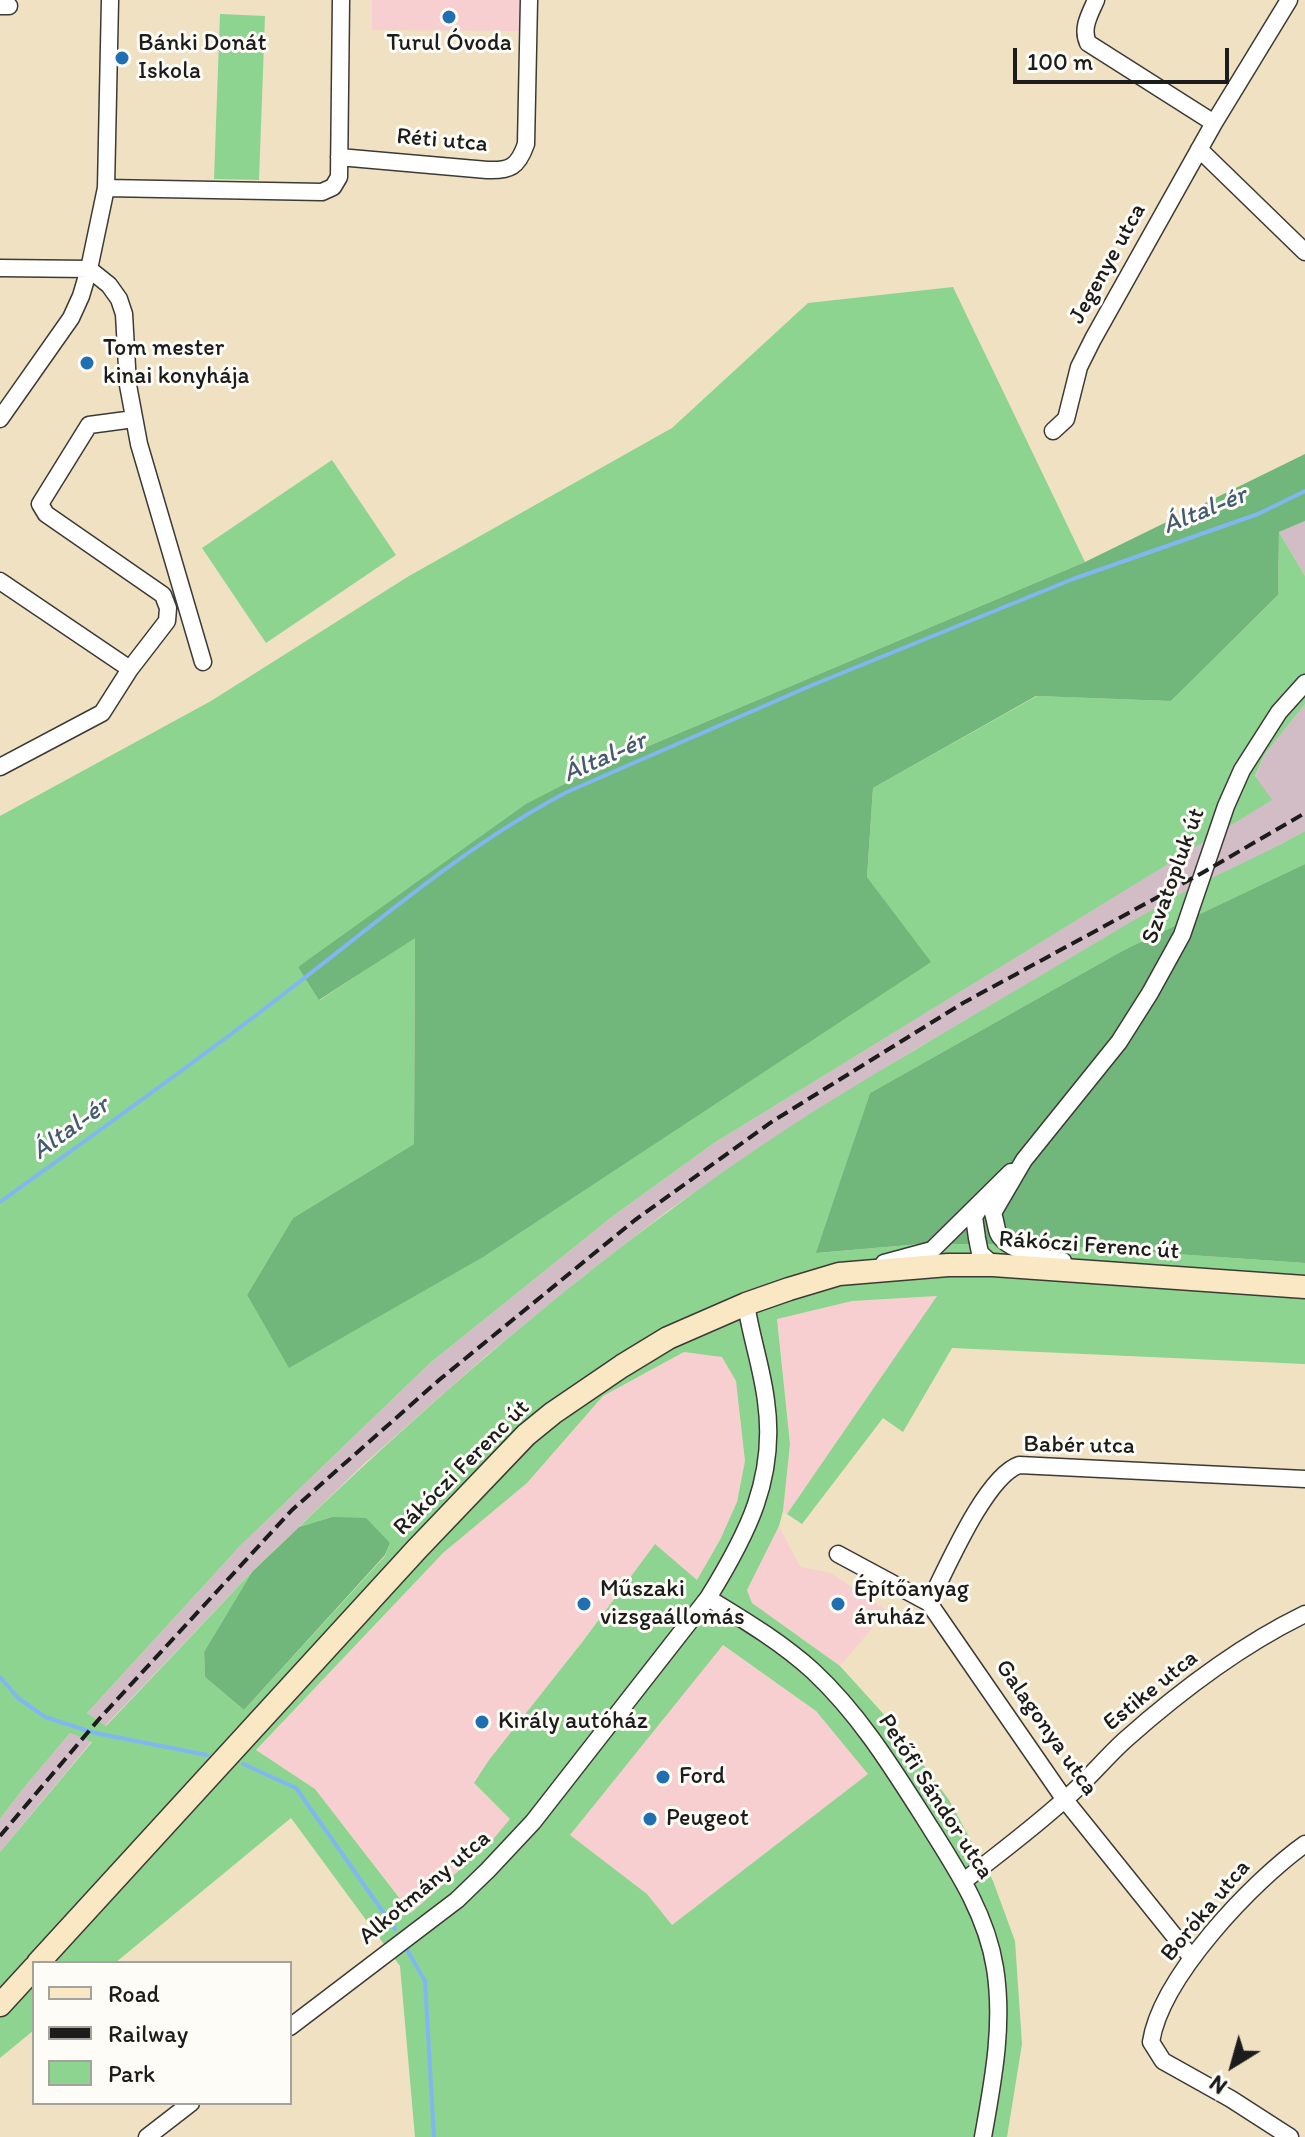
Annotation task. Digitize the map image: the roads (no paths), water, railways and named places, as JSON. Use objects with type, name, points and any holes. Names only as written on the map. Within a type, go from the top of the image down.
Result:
[{"type":"main road","name":"Rákóczi Ferenc út","points":[[40,1961],[417,1549],[526,1435],[598,1381],[668,1338],[746,1304],[839,1274],[986,1259],[1146,1276],[1305,1287]]},
{"type":"main road","points":[[0,2005],[32,1970]]},
{"type":"street","points":[[0,419],[71,318],[89,269],[106,188],[110,0]]},
{"type":"street","points":[[106,188],[322,192],[333,187],[339,177],[341,0]]},
{"type":"street","name":"Réti utca","points":[[339,157],[487,170],[513,166],[522,156],[526,144],[529,0]]},
{"type":"street","points":[[1096,0],[1085,26],[1084,36],[1088,43],[1214,123]]},
{"type":"street","name":"Jegenye utca","points":[[1053,431],[1066,419],[1079,367],[1093,339],[1214,123],[1289,0]]},
{"type":"street","points":[[1199,149],[1305,252]]},
{"type":"street","points":[[0,268],[89,269],[109,285],[119,299],[124,314],[128,385],[139,444],[203,662]]},
{"type":"street","points":[[0,767],[102,713],[130,669],[167,621],[168,608],[163,595],[46,514],[40,504],[89,425],[134,419]]},
{"type":"street","points":[[0,581],[130,669]]},
{"type":"street","name":"Szvatopluk út","points":[[986,1259],[993,1213],[1024,1160],[1119,1042],[1150,993],[1182,935],[1226,806],[1242,770],[1279,712],[1305,683]]},
{"type":"street","name":"Szvatopluk út","points":[[839,1274],[932,1250],[1024,1160]]},
{"type":"street","points":[[986,1259],[974,1217],[989,1192]]},
{"type":"street","points":[[993,1213],[999,1236],[1039,1257],[1146,1276]]},
{"type":"street","name":"Alkotmány utca","points":[[292,2025],[457,1900],[511,1847],[708,1598],[750,1523],[767,1464],[769,1432],[766,1401],[746,1304]]},
{"type":"street","name":"Babér utca","points":[[929,1603],[977,1511],[997,1481],[1019,1465],[1305,1479]]},
{"type":"street","name":"Galagonya utca","points":[[838,1554],[929,1603],[1065,1800],[1192,1958]]},
{"type":"street","name":"Petőfi Sándor utca","points":[[708,1598],[756,1628],[813,1671],[881,1749],[964,1881],[987,1936],[997,1986],[998,2032],[983,2137]]},
{"type":"street","name":"Estike utca","points":[[964,1881],[1065,1800],[1124,1741],[1162,1709],[1247,1647],[1305,1614]]},
{"type":"street","name":"Boróka utca","points":[[1290,2137],[1163,2061],[1151,2042],[1163,2006],[1192,1958],[1270,1872],[1305,1844]]},
{"type":"street","points":[[147,2137],[188,2105]]},
{"type":"waterway","name":"Által-ér","points":[[0,1202],[218,1044],[458,860],[567,792],[810,686],[1073,579],[1258,514],[1305,491]]},
{"type":"waterway","points":[[0,1677],[18,1698],[45,1717],[95,1733],[207,1755]]},
{"type":"waterway","points":[[243,1764],[296,1788],[395,1929]]},
{"type":"waterway","points":[[406,1948],[425,1981],[434,2137]]},
{"type":"railway","points":[[0,1836],[100,1718],[292,1510],[439,1380],[635,1220],[773,1121],[963,1003],[1202,873],[1305,813]]},
{"type":"place","name":"Turul Óvoda","points":[[449,17]]},
{"type":"place","name":"Bánki Donát Iskola","points":[[122,58]]},
{"type":"place","name":"Tom mester kinai konyhája","points":[[87,363]]},
{"type":"place","name":"Műszaki vizsgaállomás","points":[[584,1604]]},
{"type":"place","name":"Építőanyag áruház","points":[[838,1604]]},
{"type":"place","name":"Király autóház","points":[[482,1722]]},
{"type":"place","name":"Ford","points":[[663,1777]]},
{"type":"place","name":"Peugeot","points":[[650,1819]]}]
